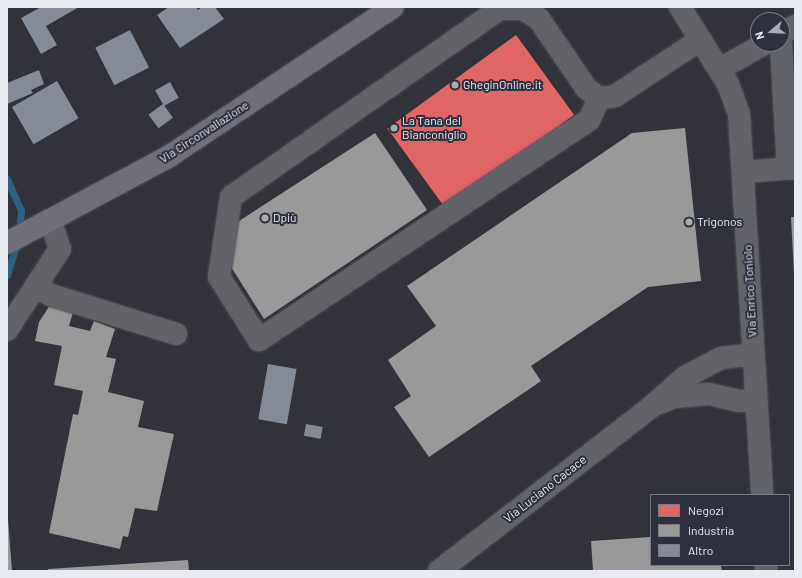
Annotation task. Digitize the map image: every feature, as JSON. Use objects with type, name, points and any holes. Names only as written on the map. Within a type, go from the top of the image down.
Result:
[{"type":"main road","name":"Via Circonvallazione","points":[[7,243],[168,156],[393,7]]},
{"type":"street","name":"Via Enrico Toniolo","points":[[680,7],[720,69],[739,114],[744,172],[762,494]]},
{"type":"street","points":[[600,98],[589,120],[259,340],[219,277],[231,197],[499,9],[523,9],[539,19],[586,88],[600,98],[615,96],[700,40]]},
{"type":"street","points":[[720,69],[750,52]]},
{"type":"street","points":[[744,172],[791,169],[782,52]]},
{"type":"street","points":[[7,330],[60,249],[47,222]]},
{"type":"street","points":[[35,287],[51,295],[176,334]]},
{"type":"street","name":"Via Luciano Cacace","points":[[439,571],[651,407],[685,377],[721,358],[753,354]]},
{"type":"street","name":"Via Luciano Cacace","points":[[651,407],[690,394],[709,394],[739,401],[756,400]]},
{"type":"building: Negozi","points":[[516,35],[574,115],[446,209],[387,128]]},
{"type":"building: Industria","points":[[685,128],[701,281],[648,287],[531,366],[541,381],[429,457],[394,407],[411,396],[388,360],[436,326],[407,286],[632,133]]},
{"type":"building: Industria","points":[[375,133],[427,210],[264,319],[231,267],[236,223]]},
{"type":"building: Industria","points":[[791,217],[795,217],[795,274],[794,274]]},
{"type":"building: Industria","points":[[50,305],[74,309],[69,326],[90,331],[94,321],[115,329],[106,357],[116,359],[108,392],[144,401],[138,427],[174,434],[157,511],[135,508],[128,537],[123,536],[120,549],[49,533],[73,414],[78,415],[83,391],[54,385],[62,346],[35,341],[39,322]]},
{"type":"building: Industria","points":[[8,519],[12,571],[7,571]]},
{"type":"building: Industria","points":[[650,537],[650,566],[721,566],[722,571],[593,571],[591,541]]},
{"type":"building: Industria","points":[[188,560],[189,571],[48,571],[48,569]]},
{"type":"building: Altro","points":[[41,7],[79,7],[46,26],[57,45],[41,54],[21,18]]},
{"type":"building: Altro","points":[[169,7],[196,7],[198,10],[202,7],[215,7],[224,19],[180,48],[157,15]]},
{"type":"building: Altro","points":[[130,30],[149,67],[114,85],[95,48]]},
{"type":"building: Altro","points":[[39,70],[44,84],[31,90],[33,93],[7,104],[7,83]]},
{"type":"building: Altro","points":[[57,81],[79,118],[33,144],[12,107]]},
{"type":"building: Altro","points":[[170,82],[179,98],[164,106],[155,90]]},
{"type":"building: Altro","points":[[163,104],[173,118],[158,128],[148,115]]},
{"type":"building: Altro","points":[[268,364],[297,369],[287,424],[258,419]]},
{"type":"building: Altro","points":[[306,424],[323,427],[321,439],[304,436]]},
{"type":"waterway","points":[[7,179],[21,210],[19,233]]},
{"type":"waterway","points":[[7,275],[17,243]]},
{"type":"place","name":"GheginOnline.it","points":[[455,85]]},
{"type":"place","name":"La Tana del Bianconiglio","points":[[394,128]]},
{"type":"place","name":"Dpiù","points":[[265,218]]},
{"type":"place","name":"Trigonos","points":[[689,222]]}]
